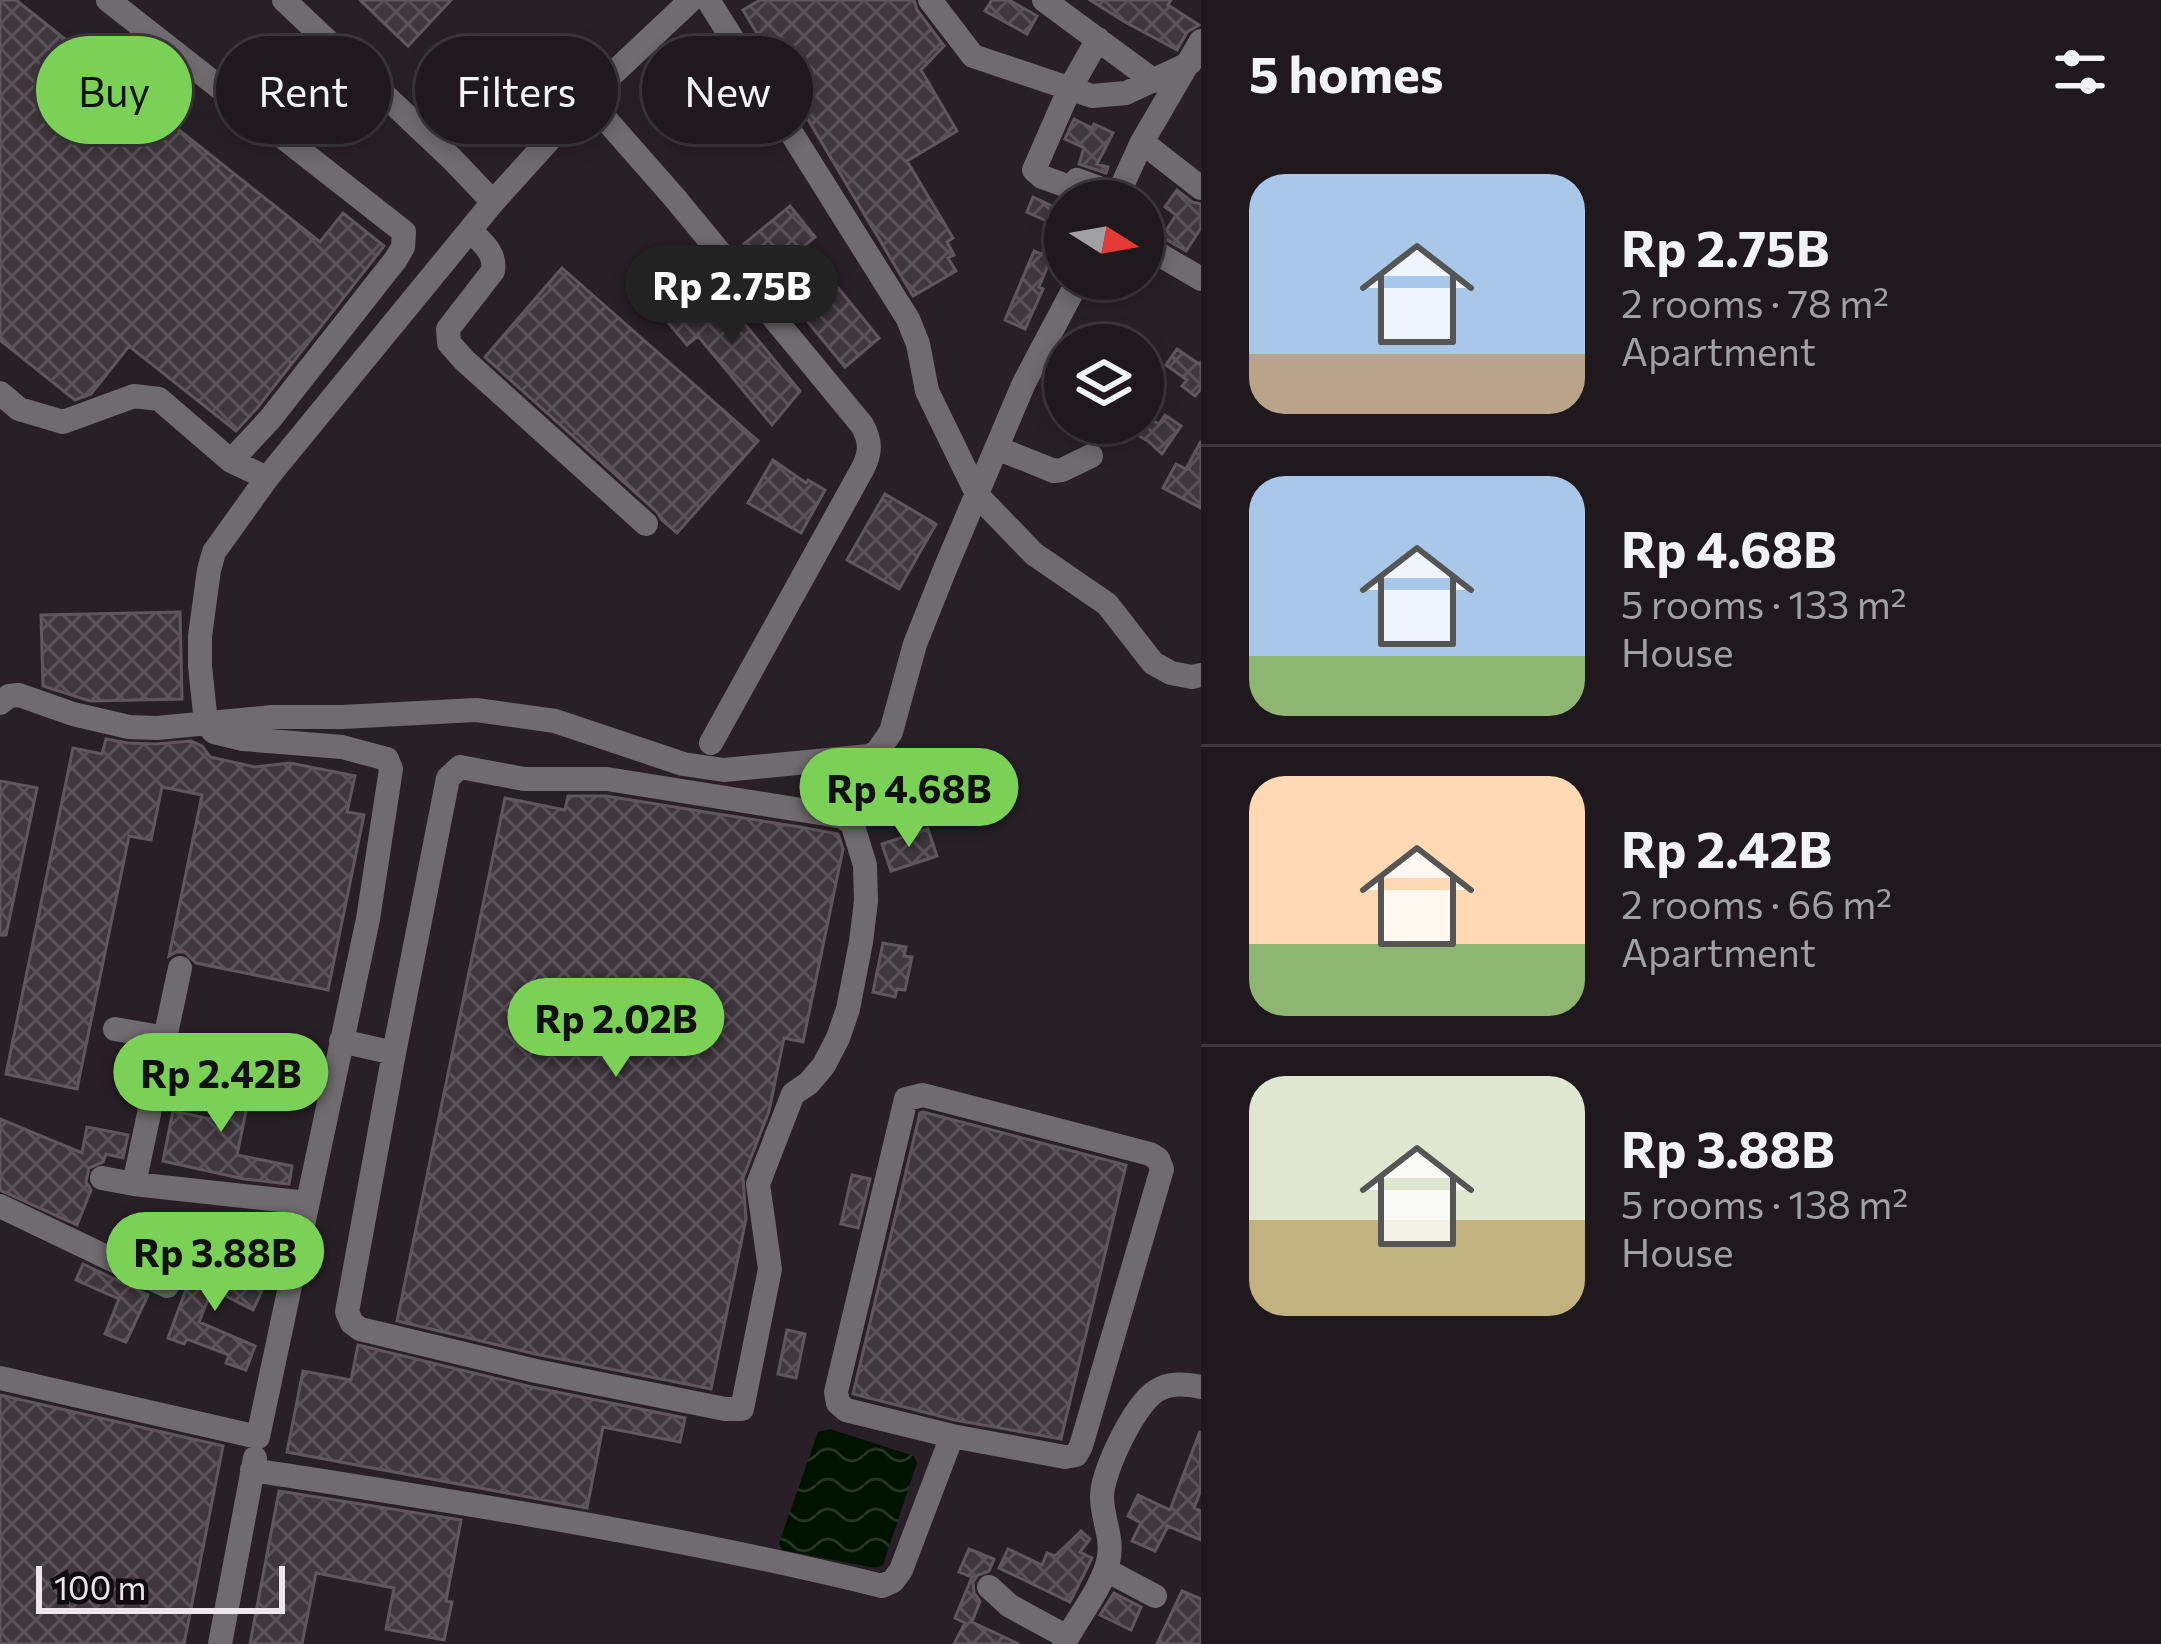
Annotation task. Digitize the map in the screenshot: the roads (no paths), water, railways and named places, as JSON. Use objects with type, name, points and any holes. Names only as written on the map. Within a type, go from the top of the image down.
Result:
[{"type":"street","points":[[108,0],[404,232],[396,259],[270,419],[231,461]]},
{"type":"street","points":[[618,69],[692,0]]},
{"type":"street","points":[[708,0],[908,319],[927,391],[978,496],[1034,554],[1107,604],[1153,663],[1171,673],[1201,675]]},
{"type":"street","points":[[930,0],[973,56],[1092,96],[1126,93],[1154,81],[1195,52]]},
{"type":"street","points":[[1044,0],[1154,81]]},
{"type":"street","points":[[296,4],[493,202]]},
{"type":"street","points":[[1050,180],[1034,170],[1069,90],[1098,39]]},
{"type":"street","points":[[1124,180],[1195,52]]},
{"type":"street","points":[[618,133],[862,425],[870,446],[869,457],[711,743]]},
{"type":"street","points":[[1142,142],[1201,188]]},
{"type":"street","points":[[220,1644],[258,1437],[368,919],[392,770],[387,758],[342,747],[214,732],[206,723],[200,666],[209,570],[214,552],[267,478],[545,144]]},
{"type":"street","points":[[470,230],[494,255],[493,271],[448,329],[449,343],[646,524]]},
{"type":"street","points":[[1164,257],[1201,279]]},
{"type":"street","points":[[0,703],[19,695],[74,714],[129,727],[157,728],[272,717],[476,710],[555,721],[682,764],[724,770],[868,756],[877,752],[891,732],[915,644],[945,569],[1024,383],[1068,300]]},
{"type":"street","points":[[0,393],[20,409],[63,422],[134,396],[159,399],[231,461],[267,478]]},
{"type":"street","points":[[997,448],[1054,471],[1090,456]]},
{"type":"street","points":[[460,767],[524,779],[607,779],[826,814],[852,823],[865,866],[861,942],[838,1038],[824,1065],[793,1094],[758,1184],[770,1269],[742,1409],[536,1371],[360,1330],[352,1323],[347,1312],[394,1053],[448,778],[460,767]]},
{"type":"street","points":[[134,1184],[181,968]]},
{"type":"street","points":[[115,1029],[166,1038]]},
{"type":"street","points":[[341,1041],[394,1053]]},
{"type":"street","points":[[923,1095],[1158,1159],[1162,1169],[1076,1455],[1065,1457],[952,1436],[846,1410],[836,1392],[906,1099],[923,1095]]},
{"type":"street","points":[[102,1178],[308,1204]]},
{"type":"street","points":[[0,1206],[167,1286]]},
{"type":"street","points":[[0,1378],[258,1437]]},
{"type":"street","points":[[989,1587],[1010,1606],[1066,1640],[1106,1570],[1110,1546],[1101,1492],[1133,1418],[1150,1395],[1162,1388],[1177,1384],[1201,1388]]},
{"type":"street","points":[[252,1469],[779,1561],[882,1586],[901,1570],[952,1436]]},
{"type":"street","points":[[1106,1570],[1154,1596]]},
{"type":"water","points":[[830,1429],[914,1456],[917,1463],[883,1565],[875,1568],[782,1550],[779,1543],[818,1432]]}]
